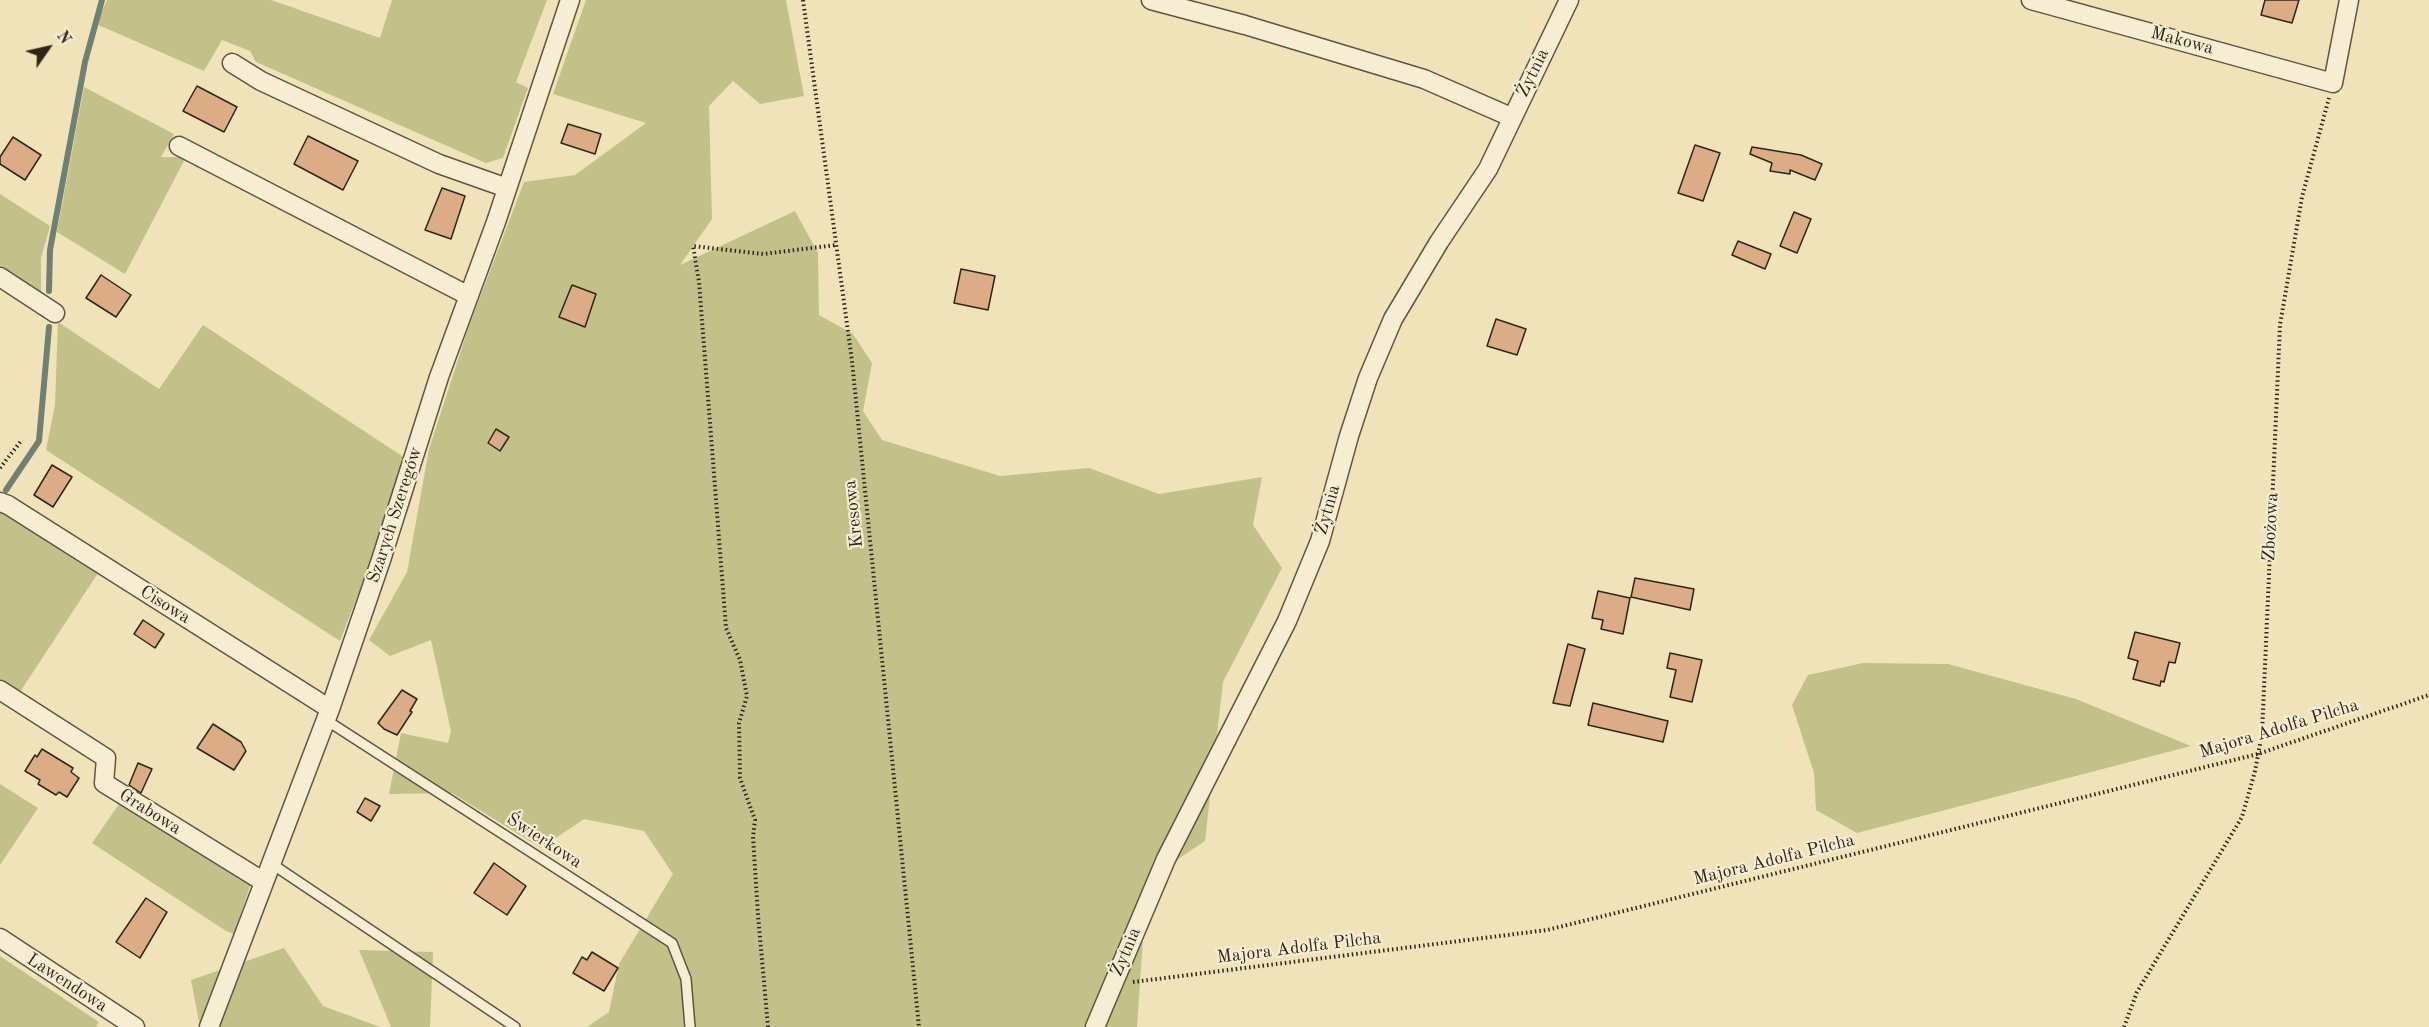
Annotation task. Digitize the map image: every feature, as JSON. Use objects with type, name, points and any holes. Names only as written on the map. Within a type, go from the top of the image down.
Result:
[{"type":"street","name":"Szarych Szeregów","points":[[209,1027],[328,715],[381,560],[439,377],[507,188],[570,0]]},
{"type":"street","points":[[1151,0],[1245,25],[1424,79],[1511,117]]},
{"type":"street","name":"Żytnia","points":[[1095,1027],[1166,859],[1287,621],[1320,541],[1349,435],[1368,378],[1393,319],[1439,242],[1488,169],[1569,0]]},
{"type":"street","name":"Makowa","points":[[2031,0],[2333,83]]},
{"type":"street","points":[[2333,83],[2349,0]]},
{"type":"street","points":[[232,63],[261,81],[439,164],[507,188]]},
{"type":"street","points":[[179,146],[468,296]]},
{"type":"street","points":[[0,277],[55,313]]},
{"type":"street","name":"Cisowa","points":[[0,502],[8,505],[328,715]]},
{"type":"street","name":"Grabowa","points":[[0,690],[106,758],[104,783],[264,882]]},
{"type":"street","name":"Lawendowa","points":[[0,938],[135,1027]]},
{"type":"lane","name":"Świerkowa","points":[[328,715],[672,942],[686,979],[690,1027]]},
{"type":"lane","points":[[272,864],[515,1027]]},
{"type":"path","name":"Kresowa","points":[[803,0],[852,361],[919,1027]]},
{"type":"path","name":"Zbożowa","points":[[2124,1027],[2137,992],[2242,817],[2258,754],[2262,734],[2280,325],[2302,197],[2333,83]]},
{"type":"path","points":[[768,1027],[753,837],[755,820],[740,778],[739,723],[747,696],[740,660],[726,628],[699,282],[693,246],[763,254],[837,245]]},
{"type":"path","points":[[0,468],[21,441]]},
{"type":"path","name":"Majora Adolfa Pilcha","points":[[1112,985],[1547,930],[2258,754],[2429,694]]},
{"type":"shaded area","points":[[107,0],[271,0],[380,38],[392,0],[547,0],[516,82],[528,88],[503,158],[486,163],[256,62],[250,51],[222,40],[204,71],[96,24]]},
{"type":"shaded area","points":[[586,0],[786,0],[804,96],[760,104],[733,81],[709,106],[712,219],[680,265],[795,211],[818,253],[819,315],[853,334],[872,363],[863,411],[882,440],[1000,476],[1089,468],[1159,494],[1262,477],[1253,525],[1282,568],[1223,682],[1205,841],[1147,880],[1137,1027],[587,1027],[609,1012],[619,964],[673,874],[644,831],[584,819],[541,848],[452,793],[389,794],[401,733],[448,743],[451,731],[431,640],[390,656],[369,640],[407,572],[429,449],[469,326],[524,182],[575,175],[646,123],[553,94]]},
{"type":"shaded area","points":[[84,87],[174,134],[161,157],[186,157],[125,274],[57,232]]},
{"type":"shaded area","points":[[0,194],[50,226],[41,258],[41,293],[0,267]]},
{"type":"shaded area","points":[[58,322],[159,389],[203,325],[405,458],[383,530],[340,641],[46,450],[55,405]]},
{"type":"shaded area","points":[[0,509],[98,573],[18,695],[0,683]]},
{"type":"shaded area","points":[[1863,663],[1948,664],[2076,699],[2191,746],[1857,833],[1816,810],[1814,773],[1792,705],[1808,675]]},
{"type":"shaded area","points":[[0,784],[38,808],[0,865]]},
{"type":"shaded area","points":[[119,804],[251,883],[234,934],[92,843]]},
{"type":"shaded area","points":[[284,948],[323,1006],[380,1027],[200,1027],[191,980]]},
{"type":"shaded area","points":[[359,950],[433,952],[430,1027],[391,1027]]},
{"type":"shaded area","points":[[0,956],[99,1022],[96,1027],[0,1027]]},
{"type":"building","points":[[2265,0],[2299,0],[2292,23],[2261,15]]},
{"type":"building","points":[[197,86],[237,107],[224,132],[183,111]]},
{"type":"building","points":[[568,124],[601,134],[595,154],[561,143]]},
{"type":"building","points":[[308,136],[358,161],[343,190],[294,164]]},
{"type":"building","points":[[13,137],[41,155],[25,180],[0,164],[0,157]]},
{"type":"building","points":[[1695,145],[1720,153],[1703,201],[1678,193]]},
{"type":"building","points":[[1752,147],[1801,155],[1822,164],[1815,180],[1790,170],[1790,174],[1770,171],[1772,163],[1750,154]]},
{"type":"building","points":[[442,188],[465,196],[451,239],[425,230]]},
{"type":"building","points":[[1794,212],[1811,219],[1797,253],[1780,246]]},
{"type":"building","points":[[1738,241],[1771,254],[1765,269],[1732,255]]},
{"type":"building","points":[[961,269],[995,276],[988,310],[954,303]]},
{"type":"building","points":[[101,275],[131,295],[116,317],[86,298]]},
{"type":"building","points":[[572,285],[596,294],[585,327],[559,317]]},
{"type":"building","points":[[1496,319],[1526,329],[1517,355],[1487,346]]},
{"type":"building","points":[[496,429],[509,437],[500,451],[488,443]]},
{"type":"building","points":[[52,465],[72,477],[53,507],[34,495]]},
{"type":"building","points":[[1635,578],[1694,589],[1690,610],[1631,597]]},
{"type":"building","points":[[1598,591],[1630,598],[1623,634],[1601,629],[1603,620],[1592,618]]},
{"type":"building","points":[[143,620],[164,634],[155,648],[134,634]]},
{"type":"building","points":[[2135,632],[2180,643],[2175,663],[2169,662],[2164,682],[2161,681],[2160,686],[2133,679],[2138,661],[2128,658]]},
{"type":"building","points":[[1568,644],[1585,649],[1570,706],[1553,703]]},
{"type":"building","points":[[1670,653],[1702,660],[1692,702],[1670,697],[1676,670],[1667,668]]},
{"type":"building","points":[[402,690],[417,699],[410,711],[412,712],[397,735],[384,729],[378,723]]},
{"type":"building","points":[[1593,703],[1668,721],[1663,742],[1588,725]]},
{"type":"building","points":[[213,724],[241,742],[246,751],[234,770],[197,748]]},
{"type":"building","points":[[42,749],[73,768],[71,772],[79,778],[67,797],[59,792],[56,795],[38,784],[40,780],[25,771],[35,755],[37,757]]},
{"type":"building","points":[[138,763],[152,769],[141,793],[129,785]]},
{"type":"building","points":[[365,798],[380,806],[371,821],[357,812]]},
{"type":"building","points":[[494,863],[526,886],[507,915],[474,893]]},
{"type":"building","points":[[146,898],[167,912],[140,958],[116,942]]},
{"type":"building","points":[[592,952],[618,968],[604,991],[573,973],[582,957],[587,960]]},
{"type":"waterway","points":[[49,291],[50,250],[85,62],[102,0]]},
{"type":"waterway","points":[[6,490],[39,441],[49,327]]}]
